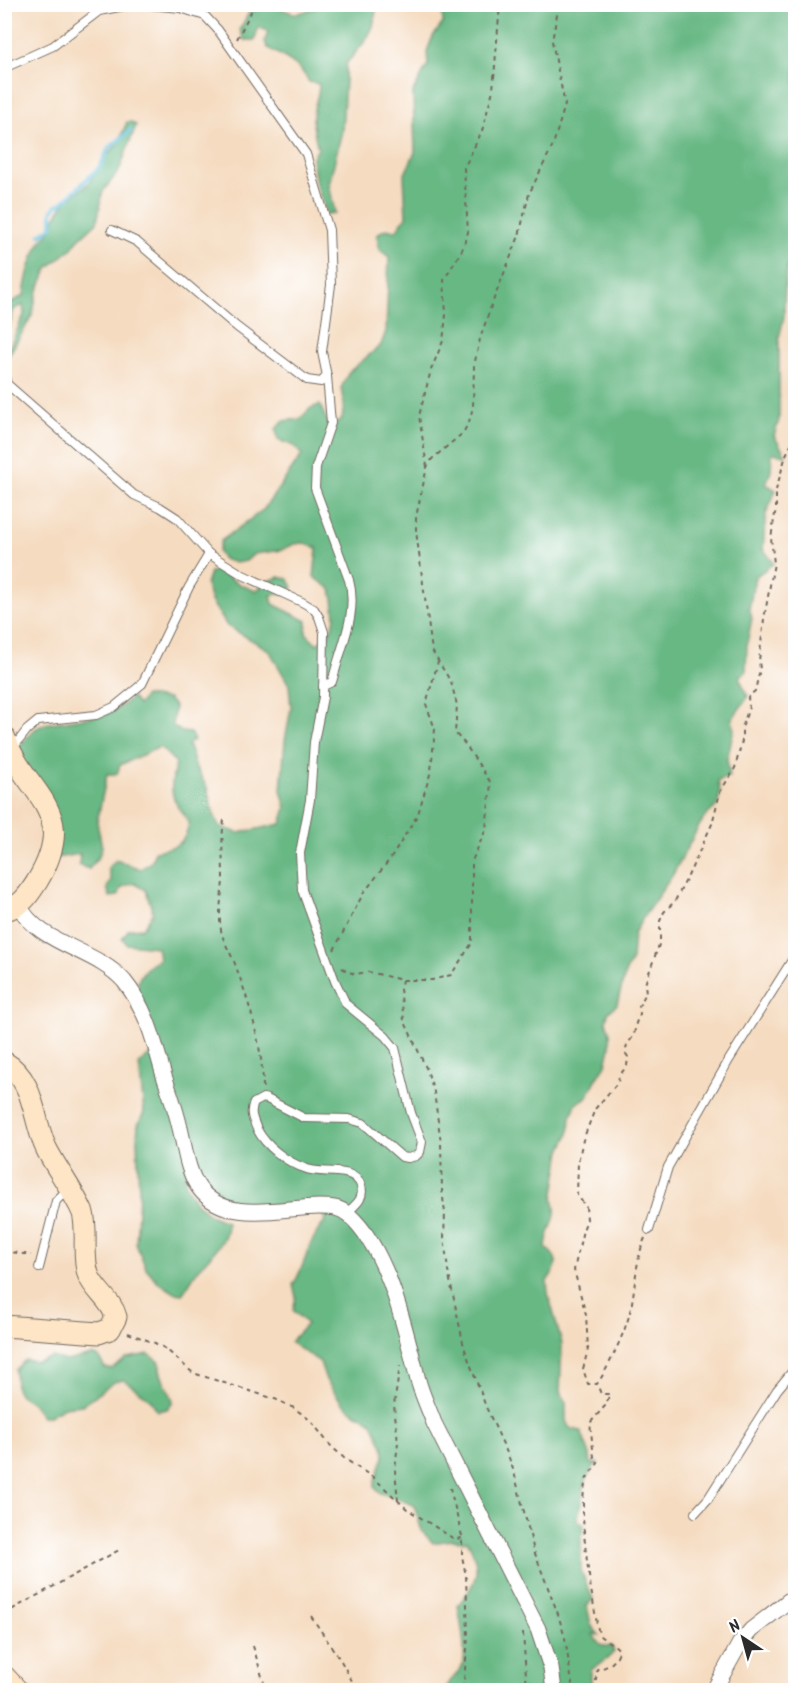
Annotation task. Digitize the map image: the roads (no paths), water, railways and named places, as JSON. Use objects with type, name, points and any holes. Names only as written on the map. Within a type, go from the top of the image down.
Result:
[{"type":"street","points":[[8,744],[48,808],[54,828],[54,841],[47,862],[33,888],[12,907],[39,928],[108,967],[123,981],[137,1000],[152,1032],[191,1171],[203,1193],[218,1204],[238,1210],[332,1207],[346,1213],[365,1234],[382,1266],[401,1312],[423,1396],[461,1480],[538,1629],[551,1668],[554,1690]]},
{"type":"street","points":[[4,1062],[18,1073],[27,1087],[45,1145],[84,1217],[86,1262],[89,1276],[115,1314],[111,1327],[102,1332],[4,1326]]},
{"type":"street","points":[[714,1690],[740,1643],[751,1630],[795,1595]]},
{"type":"street","points":[[4,1676],[17,1690]]},
{"type":"lane","points":[[4,68],[53,46],[99,11],[134,4]]},
{"type":"lane","points":[[139,4],[181,8],[205,16],[219,30],[306,154],[328,230],[331,285],[322,352],[327,376],[331,423],[316,467],[315,488],[349,580],[352,596],[350,618],[332,682],[323,686]]},
{"type":"lane","points":[[112,230],[137,242],[237,327],[307,380],[321,382],[327,376]]},
{"type":"lane","points":[[4,373],[7,384],[134,495],[177,518],[209,554],[243,575],[302,602],[316,612],[324,632],[323,686],[322,705],[314,742],[310,800],[300,853],[305,901],[334,981],[346,1004],[385,1036],[395,1048],[411,1113],[422,1142],[420,1152],[412,1158],[402,1157],[373,1130],[356,1120],[304,1118],[263,1098],[254,1103],[251,1113],[259,1133],[282,1156],[306,1169],[346,1173],[357,1179],[362,1195],[346,1213]]},
{"type":"lane","points":[[8,744],[38,721],[96,715],[114,707],[142,684],[189,587],[209,554]]},
{"type":"lane","points":[[649,1230],[668,1167],[729,1060],[795,954]]},
{"type":"lane","points":[[39,1268],[56,1201],[69,1188]]},
{"type":"lane","points":[[695,1513],[708,1498],[777,1390],[795,1367]]},
{"type":"waterway","points":[[40,235],[52,227],[52,212],[56,205],[61,204],[101,166],[108,149],[131,130]]},
{"type":"waterway","points":[[4,312],[8,308]]}]
